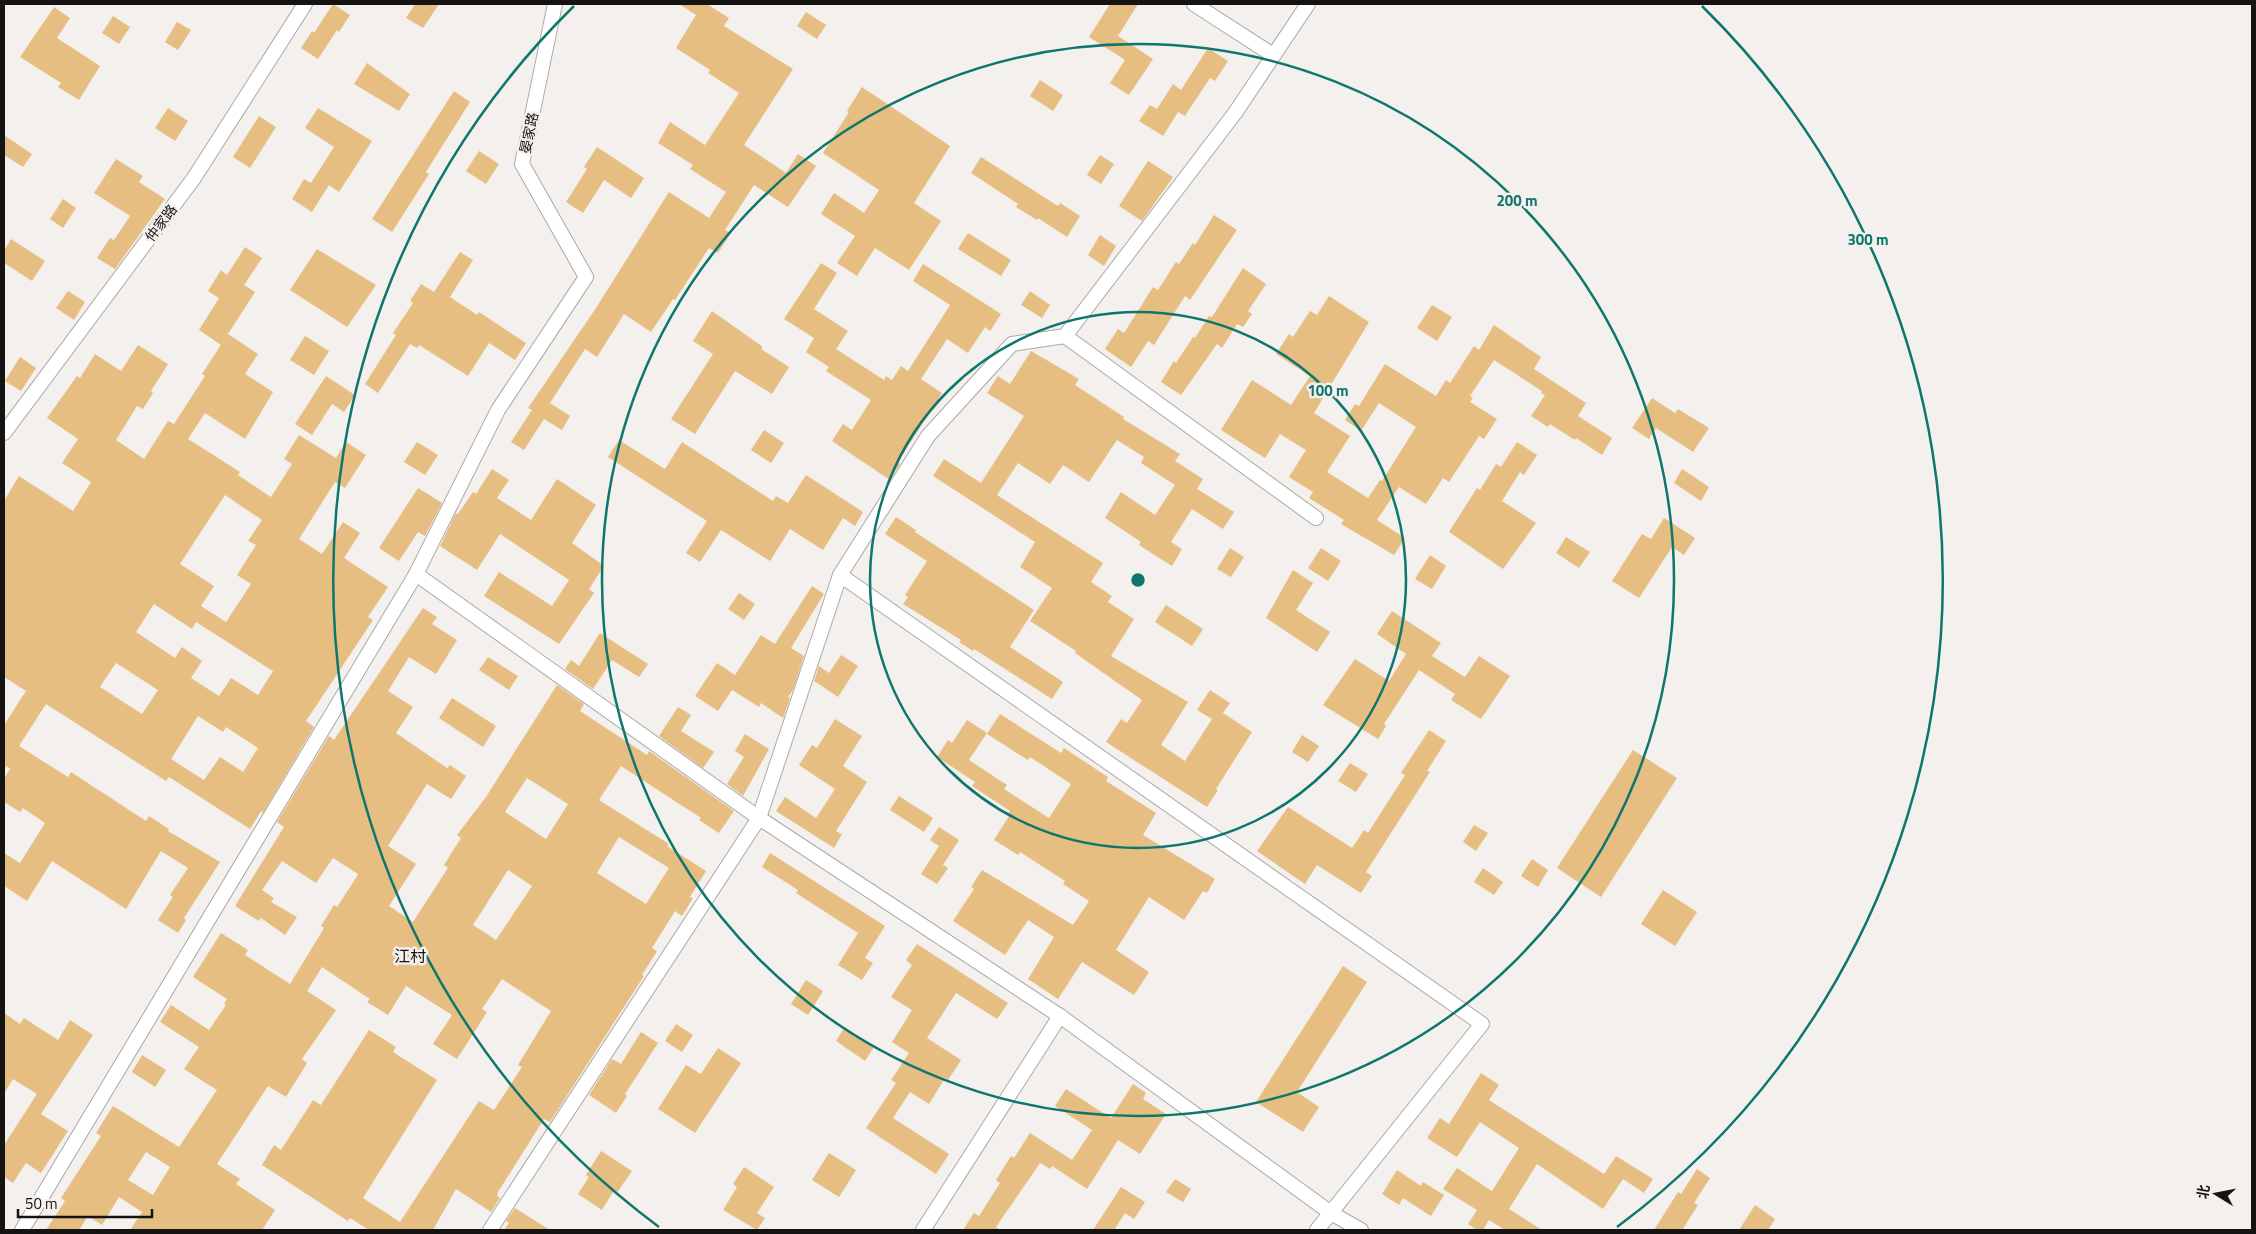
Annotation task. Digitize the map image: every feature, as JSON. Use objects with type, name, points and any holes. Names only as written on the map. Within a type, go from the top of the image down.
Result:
[{"type":"street","name":"仲家路","points":[[4,433],[194,178],[305,4]]},
{"type":"street","name":"晏家路","points":[[416,574],[498,410],[586,277],[522,164],[555,4]]},
{"type":"street","points":[[1194,4],[1274,55]]},
{"type":"street","points":[[490,1230],[759,818],[840,574],[928,436],[1012,344],[1065,336],[1235,113],[1308,4]]},
{"type":"street","points":[[1065,336],[1316,518]]},
{"type":"street","points":[[22,1230],[416,574],[759,818],[1060,1016],[1330,1213],[1361,1230]]},
{"type":"street","points":[[840,574],[1482,1024],[1317,1230]]},
{"type":"street","points":[[923,1230],[1060,1016]]},
{"type":"building","points":[[333,4],[350,15],[339,32],[337,30],[318,59],[301,48],[312,31],[314,33]]},
{"type":"building","points":[[415,4],[439,4],[423,28],[406,18]]},
{"type":"building","points":[[679,4],[707,4],[729,18],[724,26],[793,69],[744,145],[786,173],[798,154],[816,166],[788,207],[754,185],[725,230],[731,233],[718,253],[709,248],[675,300],[673,299],[651,332],[624,314],[597,357],[585,349],[550,403],[570,416],[562,430],[544,419],[524,450],[511,442],[532,410],[528,408],[596,308],[669,192],[709,218],[726,192],[690,169],[693,165],[658,143],[670,122],[705,145],[739,93],[708,73],[710,70],[676,48],[696,15]]},
{"type":"building","points":[[1110,4],[1138,4],[1118,36],[1153,59],[1129,95],[1110,83],[1125,60],[1089,37]]},
{"type":"building","points":[[54,7],[70,18],[57,38],[100,66],[79,100],[58,87],[61,83],[20,57]]},
{"type":"building","points":[[806,12],[826,25],[817,39],[797,26]]},
{"type":"building","points":[[113,16],[130,27],[119,44],[102,33]]},
{"type":"building","points":[[177,22],[191,30],[178,50],[165,42]]},
{"type":"building","points":[[1208,48],[1228,61],[1215,81],[1210,78],[1185,116],[1178,112],[1163,136],[1139,121],[1150,105],[1157,109],[1173,84],[1181,90]]},
{"type":"building","points":[[367,63],[410,94],[399,111],[354,84]]},
{"type":"building","points":[[1040,80],[1063,95],[1053,111],[1030,96]]},
{"type":"building","points":[[862,87],[950,146],[914,203],[941,221],[909,270],[875,248],[857,276],[837,263],[855,236],[821,214],[834,193],[864,213],[879,190],[823,153],[849,112],[847,111]]},
{"type":"building","points":[[454,91],[470,102],[426,172],[429,174],[392,232],[372,219]]},
{"type":"building","points":[[168,108],[188,121],[175,141],[155,128]]},
{"type":"building","points":[[318,108],[372,141],[339,192],[329,185],[312,212],[292,199],[304,179],[311,183],[334,147],[305,128]]},
{"type":"building","points":[[259,116],[276,127],[250,168],[233,157]]},
{"type":"building","points":[[4,135],[32,154],[23,167],[4,155]]},
{"type":"building","points":[[597,147],[644,178],[631,198],[604,180],[583,213],[566,202],[587,169],[584,167]]},
{"type":"building","points":[[479,151],[499,164],[486,184],[466,171]]},
{"type":"building","points":[[1100,155],[1114,164],[1101,184],[1087,175]]},
{"type":"building","points":[[981,157],[1058,206],[1060,203],[1080,216],[1067,237],[1038,218],[1037,220],[1016,207],[1018,204],[971,173]]},
{"type":"building","points":[[116,159],[143,176],[139,182],[165,199],[115,269],[97,258],[110,238],[114,240],[130,216],[94,193]]},
{"type":"building","points":[[1148,161],[1173,177],[1142,221],[1119,206]]},
{"type":"building","points":[[63,199],[76,208],[63,228],[50,219]]},
{"type":"building","points":[[1214,215],[1237,230],[1190,300],[1185,296],[1154,345],[1148,341],[1131,367],[1105,349],[1118,329],[1124,333],[1153,287],[1158,290],[1176,262],[1179,264],[1193,243],[1195,245]]},
{"type":"building","points":[[968,233],[1011,260],[1001,276],[958,249]]},
{"type":"building","points":[[1100,235],[1116,246],[1104,266],[1088,255]]},
{"type":"building","points":[[11,239],[45,261],[32,281],[4,263],[4,251]]},
{"type":"building","points":[[245,247],[262,258],[244,285],[255,292],[221,345],[199,330],[219,298],[208,291],[221,270],[227,275]]},
{"type":"building","points":[[317,249],[376,285],[347,327],[290,290]]},
{"type":"building","points":[[460,252],[473,260],[450,297],[477,315],[479,312],[526,343],[515,360],[489,343],[468,376],[419,345],[417,348],[410,344],[378,393],[365,384],[396,335],[393,333],[413,303],[410,301],[421,284],[434,292]]},
{"type":"building","points":[[821,263],[837,273],[814,309],[848,331],[836,349],[884,380],[886,376],[892,380],[901,366],[908,371],[950,305],[913,281],[923,264],[1001,314],[990,331],[985,327],[968,353],[947,339],[921,379],[942,393],[898,462],[900,464],[890,480],[832,441],[843,424],[852,430],[871,400],[826,371],[829,367],[806,352],[814,338],[784,319]]},
{"type":"building","points":[[1243,268],[1266,284],[1248,311],[1252,314],[1243,327],[1237,324],[1222,348],[1217,344],[1181,395],[1161,382],[1174,361],[1176,363],[1209,316],[1212,317]]},
{"type":"building","points":[[68,291],[85,302],[74,320],[56,308]]},
{"type":"building","points":[[1030,291],[1050,305],[1042,318],[1021,305]]},
{"type":"building","points":[[1329,296],[1369,322],[1314,413],[1350,436],[1327,472],[1368,498],[1380,480],[1382,481],[1416,427],[1379,403],[1361,431],[1345,420],[1355,404],[1359,406],[1385,364],[1436,396],[1446,380],[1450,383],[1474,346],[1479,350],[1494,325],[1541,357],[1534,369],[1586,403],[1578,416],[1612,438],[1602,455],[1576,438],[1575,440],[1550,424],[1548,427],[1531,416],[1545,395],[1541,393],[1542,391],[1494,360],[1470,396],[1473,398],[1470,402],[1497,419],[1484,439],[1479,436],[1449,482],[1443,478],[1426,504],[1399,487],[1377,520],[1405,538],[1394,555],[1341,524],[1344,520],[1309,498],[1313,492],[1289,477],[1306,450],[1280,434],[1265,458],[1221,430],[1252,380],[1291,405],[1310,376],[1276,354],[1289,334],[1293,337],[1310,311],[1317,315]]},
{"type":"building","points":[[1432,305],[1452,317],[1437,341],[1417,328]]},
{"type":"building","points":[[712,311],[763,347],[761,349],[789,367],[772,394],[735,371],[695,434],[671,419],[713,354],[693,341]]},
{"type":"building","points":[[228,334],[258,354],[245,374],[273,392],[245,439],[205,413],[188,439],[240,472],[238,475],[271,497],[292,464],[284,459],[299,435],[336,458],[346,442],[366,455],[345,488],[335,482],[299,539],[322,554],[343,522],[360,533],[344,558],[388,587],[368,617],[373,620],[306,721],[314,727],[263,813],[261,811],[250,829],[169,777],[166,781],[46,704],[19,746],[68,777],[71,772],[146,821],[149,816],[169,829],[168,831],[220,862],[184,918],[186,920],[178,933],[158,920],[173,897],[170,895],[188,868],[161,851],[126,909],[52,861],[27,901],[4,886],[4,853],[20,863],[45,823],[23,808],[20,812],[4,802],[4,778],[10,769],[6,766],[4,770],[4,725],[26,691],[4,677],[4,501],[19,476],[73,511],[91,482],[62,463],[78,439],[47,418],[77,376],[80,378],[95,354],[121,371],[138,345],[168,364],[151,391],[153,393],[143,409],[137,406],[116,440],[144,459],[168,421],[174,424],[205,376],[202,374]],"holes":[[[225,495],[262,520],[248,541],[256,545],[237,575],[251,584],[226,622],[201,606],[214,586],[180,564]],[[154,604],[192,629],[196,622],[273,671],[258,695],[231,678],[219,696],[191,678],[202,661],[182,647],[175,658],[136,632]],[[116,663],[158,690],[142,714],[100,687]],[[198,716],[223,732],[226,727],[258,748],[243,772],[220,757],[204,780],[171,759]]]},
{"type":"building","points":[[305,336],[329,351],[314,375],[290,360]]},
{"type":"building","points":[[1031,351],[1079,379],[1075,385],[1124,417],[1123,419],[1180,454],[1175,461],[1203,479],[1197,489],[1234,512],[1223,529],[1192,509],[1171,542],[1182,549],[1172,566],[1139,545],[1141,542],[1105,518],[1121,492],[1155,515],[1175,485],[1141,463],[1144,457],[1117,440],[1089,482],[1063,465],[1050,484],[1018,463],[997,495],[1103,563],[1091,582],[1112,596],[1108,602],[1134,619],[1111,656],[1188,702],[1161,745],[1185,761],[1212,719],[1197,710],[1210,690],[1230,703],[1223,713],[1252,732],[1216,789],[1218,790],[1207,807],[1106,742],[1121,719],[1127,723],[1142,700],[1075,653],[1076,651],[1030,621],[1052,588],[1020,567],[1035,542],[933,476],[944,459],[981,483],[1024,416],[987,393],[998,376],[1010,384]]},
{"type":"building","points":[[20,357],[36,368],[21,391],[5,381]]},
{"type":"building","points":[[326,376],[355,395],[344,412],[332,404],[312,435],[295,424]]},
{"type":"building","points":[[1652,398],[1675,413],[1678,409],[1709,428],[1693,452],[1656,428],[1649,439],[1632,428]]},
{"type":"building","points":[[764,430],[784,443],[771,463],[751,450]]},
{"type":"building","points":[[619,440],[665,469],[682,442],[773,501],[776,496],[788,503],[806,475],[863,512],[855,526],[843,518],[823,550],[790,529],[770,561],[721,530],[700,562],[686,553],[707,521],[608,457]]},
{"type":"building","points":[[417,442],[438,455],[425,475],[404,462]]},
{"type":"building","points":[[1517,442],[1537,455],[1524,475],[1520,472],[1502,501],[1536,523],[1503,569],[1449,532],[1477,488],[1480,490],[1496,464],[1501,467]]},
{"type":"building","points":[[492,469],[509,480],[497,498],[531,520],[557,479],[596,505],[572,543],[604,566],[589,589],[594,593],[559,644],[484,596],[499,572],[552,606],[569,580],[500,534],[477,570],[440,546],[456,513],[458,514],[473,492],[476,494]]},
{"type":"building","points":[[1682,469],[1709,487],[1701,501],[1674,483]]},
{"type":"building","points":[[418,488],[442,503],[425,536],[418,532],[399,561],[379,548]]},
{"type":"building","points":[[896,517],[916,530],[915,532],[1034,610],[1010,647],[1063,682],[1052,699],[974,649],[973,651],[959,642],[961,640],[903,604],[908,597],[905,595],[927,561],[885,534]]},
{"type":"building","points":[[1664,518],[1695,538],[1684,555],[1672,547],[1639,598],[1612,581],[1642,534],[1651,539]]},
{"type":"building","points":[[1566,537],[1590,552],[1579,568],[1556,553]]},
{"type":"building","points":[[1230,548],[1244,557],[1231,577],[1217,569]]},
{"type":"building","points":[[1321,548],[1341,561],[1328,581],[1308,568]]},
{"type":"building","points":[[1430,555],[1446,566],[1432,589],[1415,579]]},
{"type":"building","points":[[1293,570],[1313,583],[1296,610],[1330,632],[1317,652],[1266,618]]},
{"type":"building","points":[[812,586],[824,594],[791,648],[804,656],[793,690],[788,697],[790,698],[783,718],[761,703],[759,707],[732,690],[718,711],[695,696],[717,663],[735,675],[761,635],[775,644]]},
{"type":"building","points":[[739,593],[755,604],[744,620],[728,609]]},
{"type":"building","points":[[1166,605],[1203,629],[1192,646],[1155,622]]},
{"type":"building","points":[[423,608],[437,617],[432,624],[457,640],[436,674],[409,657],[388,691],[413,707],[396,733],[447,768],[450,765],[466,776],[451,799],[427,784],[388,846],[416,864],[389,906],[413,922],[448,868],[444,865],[461,838],[457,835],[486,797],[557,685],[584,704],[580,711],[647,755],[649,751],[734,811],[719,833],[699,820],[701,818],[621,766],[599,800],[669,844],[667,846],[706,871],[690,897],[693,898],[682,916],[675,911],[652,948],[657,951],[642,975],[644,976],[550,1122],[544,1119],[498,1192],[497,1196],[500,1198],[491,1212],[456,1189],[433,1230],[369,1230],[350,1218],[348,1221],[262,1165],[274,1145],[281,1150],[313,1100],[321,1105],[369,1030],[396,1047],[393,1052],[437,1080],[363,1198],[400,1222],[479,1101],[494,1110],[522,1067],[518,1065],[551,1011],[502,979],[482,1009],[487,1012],[457,1059],[433,1044],[452,1015],[406,986],[388,1015],[367,1002],[370,999],[322,967],[307,991],[336,1010],[302,1059],[307,1063],[286,1097],[268,1086],[217,1164],[240,1179],[236,1184],[275,1210],[262,1230],[130,1230],[142,1212],[119,1197],[102,1225],[88,1216],[79,1230],[46,1230],[65,1201],[61,1198],[101,1136],[96,1133],[113,1106],[179,1147],[217,1090],[184,1069],[199,1047],[160,1022],[171,1005],[209,1030],[226,1005],[224,1004],[227,999],[193,977],[221,933],[248,950],[245,955],[290,984],[324,928],[321,926],[334,905],[337,907],[356,878],[358,874],[333,858],[316,883],[282,861],[262,890],[274,898],[271,902],[297,917],[285,935],[261,918],[259,921],[235,906],[284,827],[277,822],[329,736],[334,740]],"holes":[[[527,778],[568,804],[546,839],[505,812]],[[619,837],[669,868],[646,904],[597,873]],[[508,870],[532,886],[496,940],[473,925]],[[146,1152],[170,1167],[153,1195],[128,1180]]]},
{"type":"building","points":[[1392,611],[1441,643],[1432,656],[1465,677],[1479,656],[1510,676],[1481,719],[1451,700],[1455,694],[1419,670],[1384,724],[1386,726],[1378,739],[1323,705],[1355,659],[1389,681],[1406,654],[1377,634]]},
{"type":"building","points":[[600,633],[648,664],[639,677],[612,660],[593,689],[565,669],[571,660],[579,666]]},
{"type":"building","points":[[841,655],[858,666],[838,697],[814,681],[819,666],[829,673]]},
{"type":"building","points":[[488,657],[518,676],[509,690],[479,670]]},
{"type":"building","points":[[452,698],[496,726],[483,747],[439,718]]},
{"type":"building","points":[[678,707],[691,715],[681,731],[714,752],[703,768],[659,736]]},
{"type":"building","points":[[1000,714],[1061,753],[1064,748],[1108,777],[1106,781],[1156,813],[1143,835],[1215,879],[1207,893],[1203,891],[1184,920],[1149,897],[1116,950],[1149,972],[1134,995],[1082,962],[1058,999],[1028,979],[1054,937],[1028,920],[1005,955],[953,921],[974,889],[971,887],[982,870],[1073,925],[1089,901],[1063,884],[1065,881],[1020,852],[1018,855],[994,840],[1009,816],[1007,815],[1010,811],[972,786],[975,782],[937,757],[948,740],[952,743],[967,720],[987,733],[969,760],[1007,785],[1004,789],[1049,818],[1071,784],[1030,757],[1028,760],[987,734]]},
{"type":"building","points":[[835,719],[862,736],[843,766],[867,782],[836,831],[842,834],[834,848],[776,811],[785,797],[816,818],[835,789],[799,765],[812,745],[817,748]]},
{"type":"building","points":[[1429,730],[1446,741],[1427,771],[1430,772],[1366,872],[1372,876],[1361,893],[1317,865],[1305,884],[1257,851],[1288,807],[1352,848],[1364,830],[1368,833],[1405,775],[1401,773]]},
{"type":"building","points":[[745,734],[769,749],[743,796],[727,784],[744,757],[735,751]]},
{"type":"building","points":[[1302,735],[1319,746],[1308,762],[1292,752]]},
{"type":"building","points":[[1633,750],[1677,778],[1601,897],[1557,868]]},
{"type":"building","points":[[1350,763],[1368,774],[1356,792],[1338,781]]},
{"type":"building","points":[[899,796],[933,818],[924,832],[890,810]]},
{"type":"building","points":[[1474,825],[1488,833],[1476,851],[1463,842]]},
{"type":"building","points":[[939,827],[959,840],[943,865],[948,868],[937,884],[921,874],[939,846],[930,840]]},
{"type":"building","points":[[770,853],[885,926],[865,958],[873,963],[862,980],[838,965],[858,933],[796,893],[798,890],[762,867]]},
{"type":"building","points":[[1532,859],[1548,870],[1538,887],[1521,876]]},
{"type":"building","points":[[1483,868],[1503,882],[1494,895],[1474,882]]},
{"type":"building","points":[[1663,890],[1697,912],[1675,946],[1641,924]]},
{"type":"building","points":[[917,944],[1008,1003],[997,1019],[956,993],[927,1038],[961,1060],[948,1080],[945,1078],[929,1104],[910,1092],[893,1118],[949,1154],[936,1174],[866,1128],[896,1083],[891,1080],[909,1053],[892,1042],[912,1010],[891,997],[912,965],[906,960]]},
{"type":"building","points":[[1343,966],[1367,982],[1297,1092],[1319,1107],[1303,1132],[1256,1102]]},
{"type":"building","points":[[806,980],[823,991],[808,1015],[791,1004]]},
{"type":"building","points":[[4,1013],[20,1024],[24,1018],[58,1040],[70,1020],[93,1035],[41,1114],[68,1131],[41,1173],[26,1163],[13,1183],[4,1177],[4,1145],[37,1094],[13,1079],[4,1094]]},
{"type":"building","points":[[676,1024],[693,1035],[682,1052],[665,1041]]},
{"type":"building","points":[[844,1028],[874,1047],[865,1061],[836,1041]]},
{"type":"building","points":[[641,1032],[658,1043],[625,1094],[627,1096],[616,1113],[589,1095],[612,1059],[621,1064]]},
{"type":"building","points":[[718,1048],[741,1063],[695,1133],[658,1109],[686,1065],[701,1074]]},
{"type":"building","points":[[142,1055],[166,1070],[155,1087],[132,1072]]},
{"type":"building","points":[[1481,1073],[1499,1085],[1489,1100],[1604,1174],[1616,1156],[1653,1179],[1644,1193],[1623,1179],[1603,1209],[1537,1164],[1509,1209],[1542,1230],[1505,1230],[1489,1220],[1483,1230],[1477,1230],[1468,1224],[1477,1210],[1443,1189],[1457,1168],[1492,1191],[1519,1148],[1480,1122],[1457,1157],[1427,1138],[1440,1118],[1449,1124]]},
{"type":"building","points":[[1133,1084],[1146,1093],[1143,1099],[1166,1114],[1140,1154],[1118,1140],[1087,1189],[1052,1166],[1050,1169],[1040,1163],[996,1227],[1000,1230],[963,1230],[974,1213],[979,1216],[1000,1183],[996,1180],[1011,1156],[1014,1158],[1030,1133],[1072,1160],[1092,1130],[1055,1106],[1066,1089],[1111,1118]]},
{"type":"building","points":[[601,1151],[632,1171],[616,1194],[613,1192],[602,1210],[578,1194],[589,1177],[586,1175]]},
{"type":"building","points":[[829,1153],[856,1170],[839,1197],[812,1180]]},
{"type":"building","points":[[744,1167],[774,1187],[757,1213],[765,1218],[757,1230],[723,1210],[737,1187],[733,1184]]},
{"type":"building","points":[[1697,1169],[1710,1178],[1694,1203],[1698,1205],[1682,1230],[1654,1230],[1678,1192],[1681,1194]]},
{"type":"building","points":[[1397,1170],[1421,1186],[1423,1182],[1444,1195],[1431,1216],[1403,1198],[1399,1205],[1382,1194]]},
{"type":"building","points":[[1175,1179],[1191,1189],[1183,1202],[1166,1192]]},
{"type":"building","points":[[1121,1187],[1145,1202],[1134,1219],[1125,1213],[1114,1230],[1093,1230]]},
{"type":"building","points":[[1755,1205],[1775,1219],[1768,1230],[1739,1230]]},
{"type":"building","points":[[515,1208],[550,1230],[504,1230],[509,1223],[506,1221]]},
{"type":"district","name":"江村","points":[[410,956]]}]
